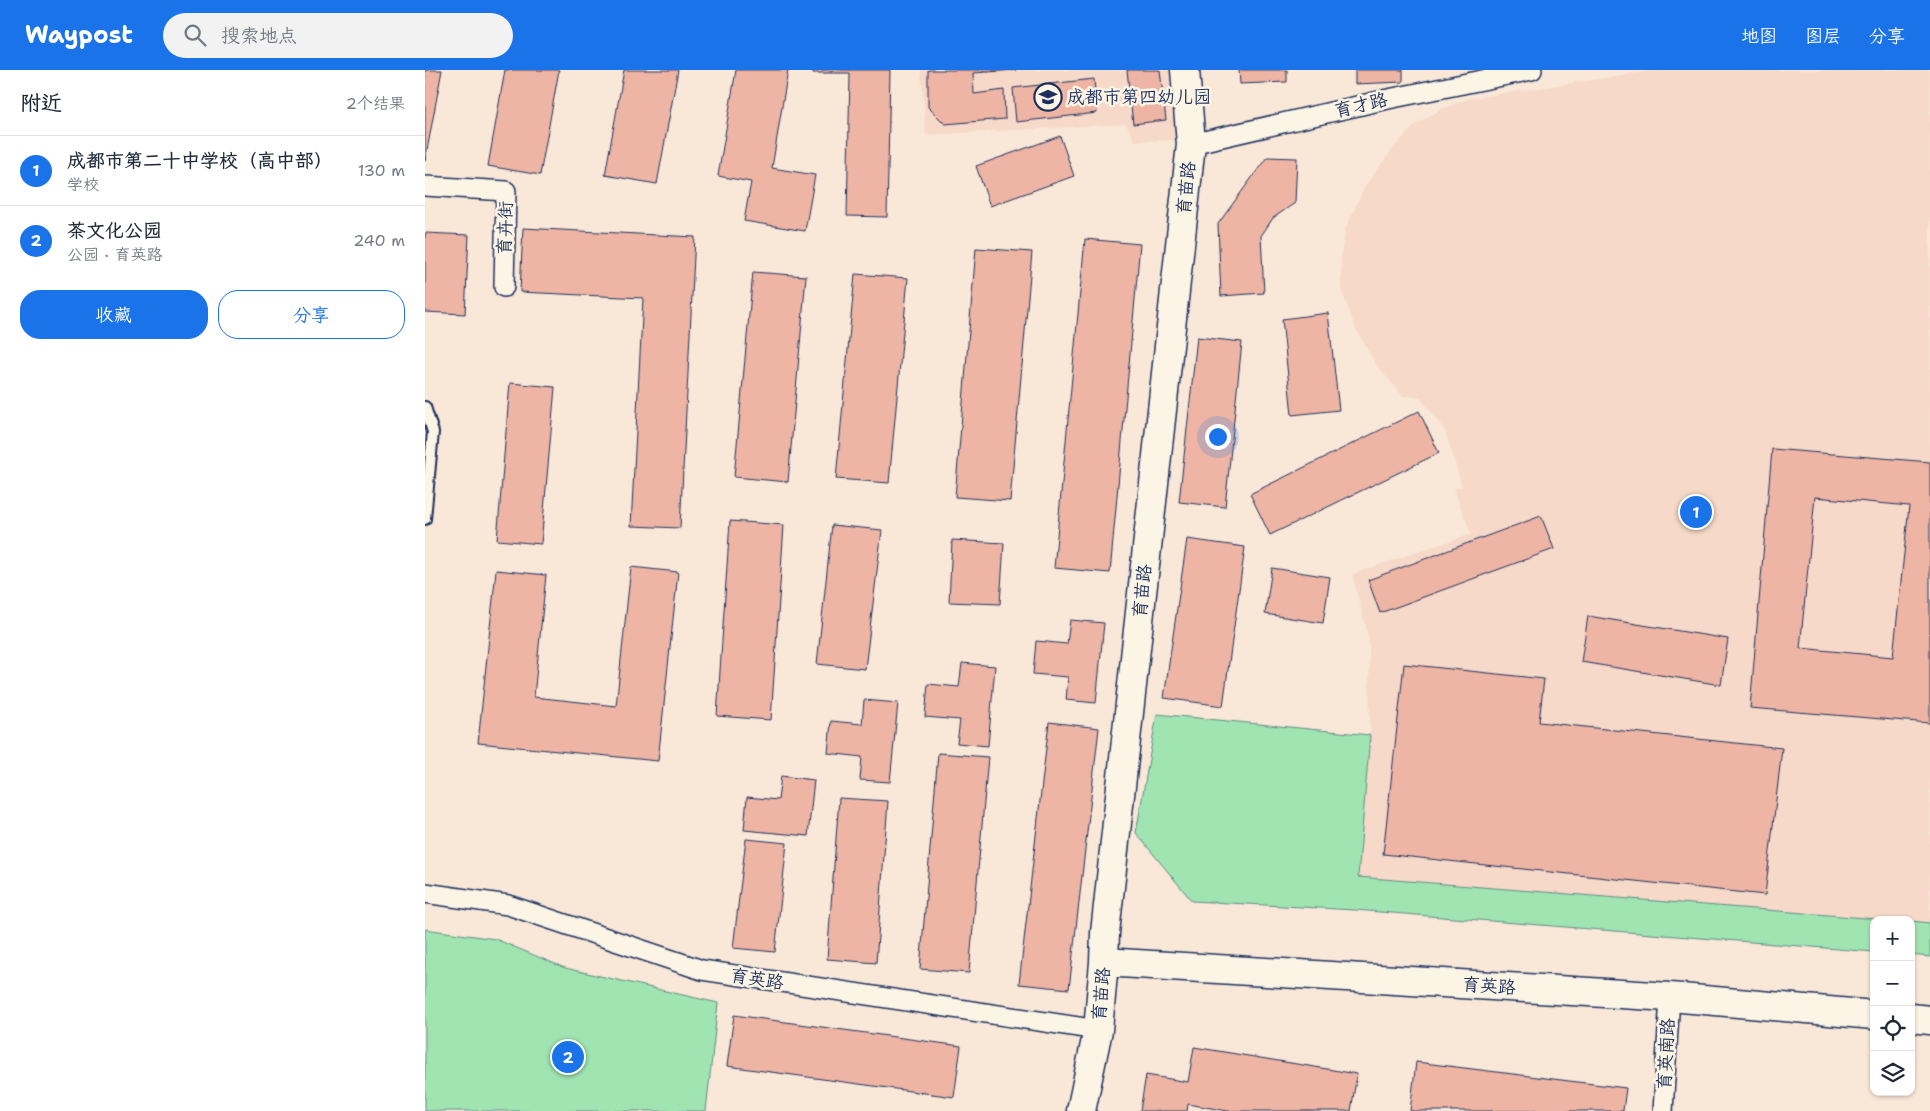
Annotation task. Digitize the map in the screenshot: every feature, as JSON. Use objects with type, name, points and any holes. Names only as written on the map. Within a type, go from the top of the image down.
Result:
[{"type":"street","name":"育苗路","points":[[1081,1111],[1098,1030],[1105,933],[1191,144],[1185,70]]},
{"type":"street","name":"育才路","points":[[1191,144],[1388,99],[1532,70]]},
{"type":"street","name":"育卉街","points":[[425,186],[506,191],[504,287]]},
{"type":"street","name":"育英路","points":[[425,893],[508,904],[702,970],[1098,1030]]},
{"type":"street","name":"育英路","points":[[1104,962],[1669,997],[1870,1015]]},
{"type":"street","name":"育英南路","points":[[1663,1111],[1669,997]]},
{"type":"street","points":[[1915,1018],[1930,1020]]},
{"type":"lane","points":[[425,407],[433,432],[425,519]]},
{"type":"shaded area","name":"成都市第四幼儿园","points":[[921,70],[1171,70],[1178,140],[1135,141],[1126,124],[926,135]]},
{"type":"shaded area","points":[[1657,70],[1930,70],[1930,923],[1915,921],[1915,916],[1870,916],[1870,918],[1358,877],[1370,735],[1369,640],[1352,574],[1471,534],[1454,489],[1462,486],[1445,431],[1420,397],[1403,396],[1376,365],[1356,329],[1341,289],[1341,256],[1345,230],[1365,186],[1394,147],[1416,124],[1444,108],[1467,99]]},
{"type":"green space","points":[[1157,714],[1370,735],[1358,877],[1870,918],[1870,952],[1355,910],[1192,901],[1136,833]]},
{"type":"green space","points":[[1915,921],[1930,923],[1930,957],[1915,955]]},
{"type":"green space","points":[[425,929],[495,939],[565,968],[718,1003],[706,1111],[425,1111]]},
{"type":"building","points":[[425,70],[442,70],[425,161]]},
{"type":"building","points":[[505,70],[559,70],[540,175],[488,166]]},
{"type":"building","points":[[624,70],[678,70],[657,184],[605,175]]},
{"type":"building","points":[[736,70],[788,70],[772,168],[815,175],[805,231],[744,221],[751,182],[718,176]]},
{"type":"building","points":[[813,70],[890,70],[887,217],[847,216],[850,73],[813,73]]},
{"type":"building","points":[[928,70],[1016,70],[973,73],[974,94],[1004,90],[1005,119],[945,124],[928,107]]},
{"type":"building","points":[[1127,70],[1160,70],[1166,120],[1133,124]]},
{"type":"building","points":[[1239,70],[1287,70],[1287,82],[1240,84]]},
{"type":"building","points":[[1355,70],[1403,70],[1403,82],[1355,84]]},
{"type":"building","points":[[1094,79],[1097,113],[1016,122],[1013,88]]},
{"type":"building","points":[[1060,136],[1074,176],[990,206],[976,166]]},
{"type":"building","points":[[1267,157],[1297,158],[1295,203],[1273,218],[1261,236],[1264,293],[1221,296],[1218,224]]},
{"type":"building","points":[[523,228],[695,237],[680,528],[631,526],[643,298],[520,292]]},
{"type":"building","points":[[425,233],[469,235],[465,314],[425,312]]},
{"type":"building","points":[[1085,239],[1140,244],[1110,573],[1054,568]]},
{"type":"building","points":[[976,248],[1032,252],[1010,501],[955,497]]},
{"type":"building","points":[[753,272],[806,276],[788,482],[734,477]]},
{"type":"building","points":[[855,274],[908,278],[889,483],[836,479]]},
{"type":"building","points":[[1328,313],[1339,410],[1292,415],[1282,319]]},
{"type":"building","points":[[1197,337],[1242,342],[1225,507],[1179,502]]},
{"type":"building","points":[[510,383],[555,387],[541,544],[497,540]]},
{"type":"building","points":[[1419,411],[1439,453],[1270,535],[1250,494]]},
{"type":"building","points":[[1772,449],[1930,462],[1930,723],[1750,708]],"holes":[[[1815,497],[1909,506],[1893,657],[1800,648]]]},
{"type":"building","points":[[1541,516],[1554,549],[1380,613],[1368,580]]},
{"type":"building","points":[[730,521],[784,525],[771,720],[717,716]]},
{"type":"building","points":[[832,525],[882,530],[865,669],[817,664]]},
{"type":"building","points":[[1187,539],[1245,547],[1223,706],[1164,698]]},
{"type":"building","points":[[952,540],[1004,543],[1000,604],[949,602]]},
{"type":"building","points":[[631,567],[678,572],[658,761],[478,743],[496,570],[546,575],[534,697],[616,706]]},
{"type":"building","points":[[1272,568],[1330,577],[1323,623],[1265,614]]},
{"type":"building","points":[[1588,616],[1728,639],[1721,685],[1581,662]]},
{"type":"building","points":[[1070,620],[1104,623],[1096,703],[1066,700],[1068,677],[1033,674],[1036,641],[1067,644]]},
{"type":"building","points":[[962,663],[995,666],[988,746],[957,743],[960,720],[925,717],[928,684],[959,687]]},
{"type":"building","points":[[1404,664],[1544,679],[1539,722],[1782,748],[1765,895],[1383,854]]},
{"type":"building","points":[[864,700],[898,703],[890,782],[860,780],[862,757],[828,753],[831,721],[862,724]]},
{"type":"building","points":[[1049,722],[1099,728],[1069,989],[1019,984]]},
{"type":"building","points":[[938,753],[988,757],[969,973],[920,969]]},
{"type":"building","points":[[781,776],[814,780],[808,836],[744,830],[747,797],[778,800]]},
{"type":"building","points":[[839,798],[888,801],[876,963],[827,959]]},
{"type":"building","points":[[746,839],[787,843],[775,952],[733,948]]},
{"type":"building","points":[[734,1015],[961,1046],[954,1097],[727,1066]]},
{"type":"building","points":[[1194,1047],[1357,1074],[1351,1111],[1228,1111],[1188,1104],[1187,1111],[1140,1111],[1146,1075],[1188,1082]]},
{"type":"building","points":[[1416,1062],[1626,1088],[1623,1111],[1410,1111]]},
{"type":"place","name":"成都市第四幼儿园","points":[[1048,97]]},
{"type":"place","name":"成都市第二十中学校（高中部）","points":[[1696,512]]},
{"type":"place","name":"茶文化公园","points":[[568,1057]]}]
